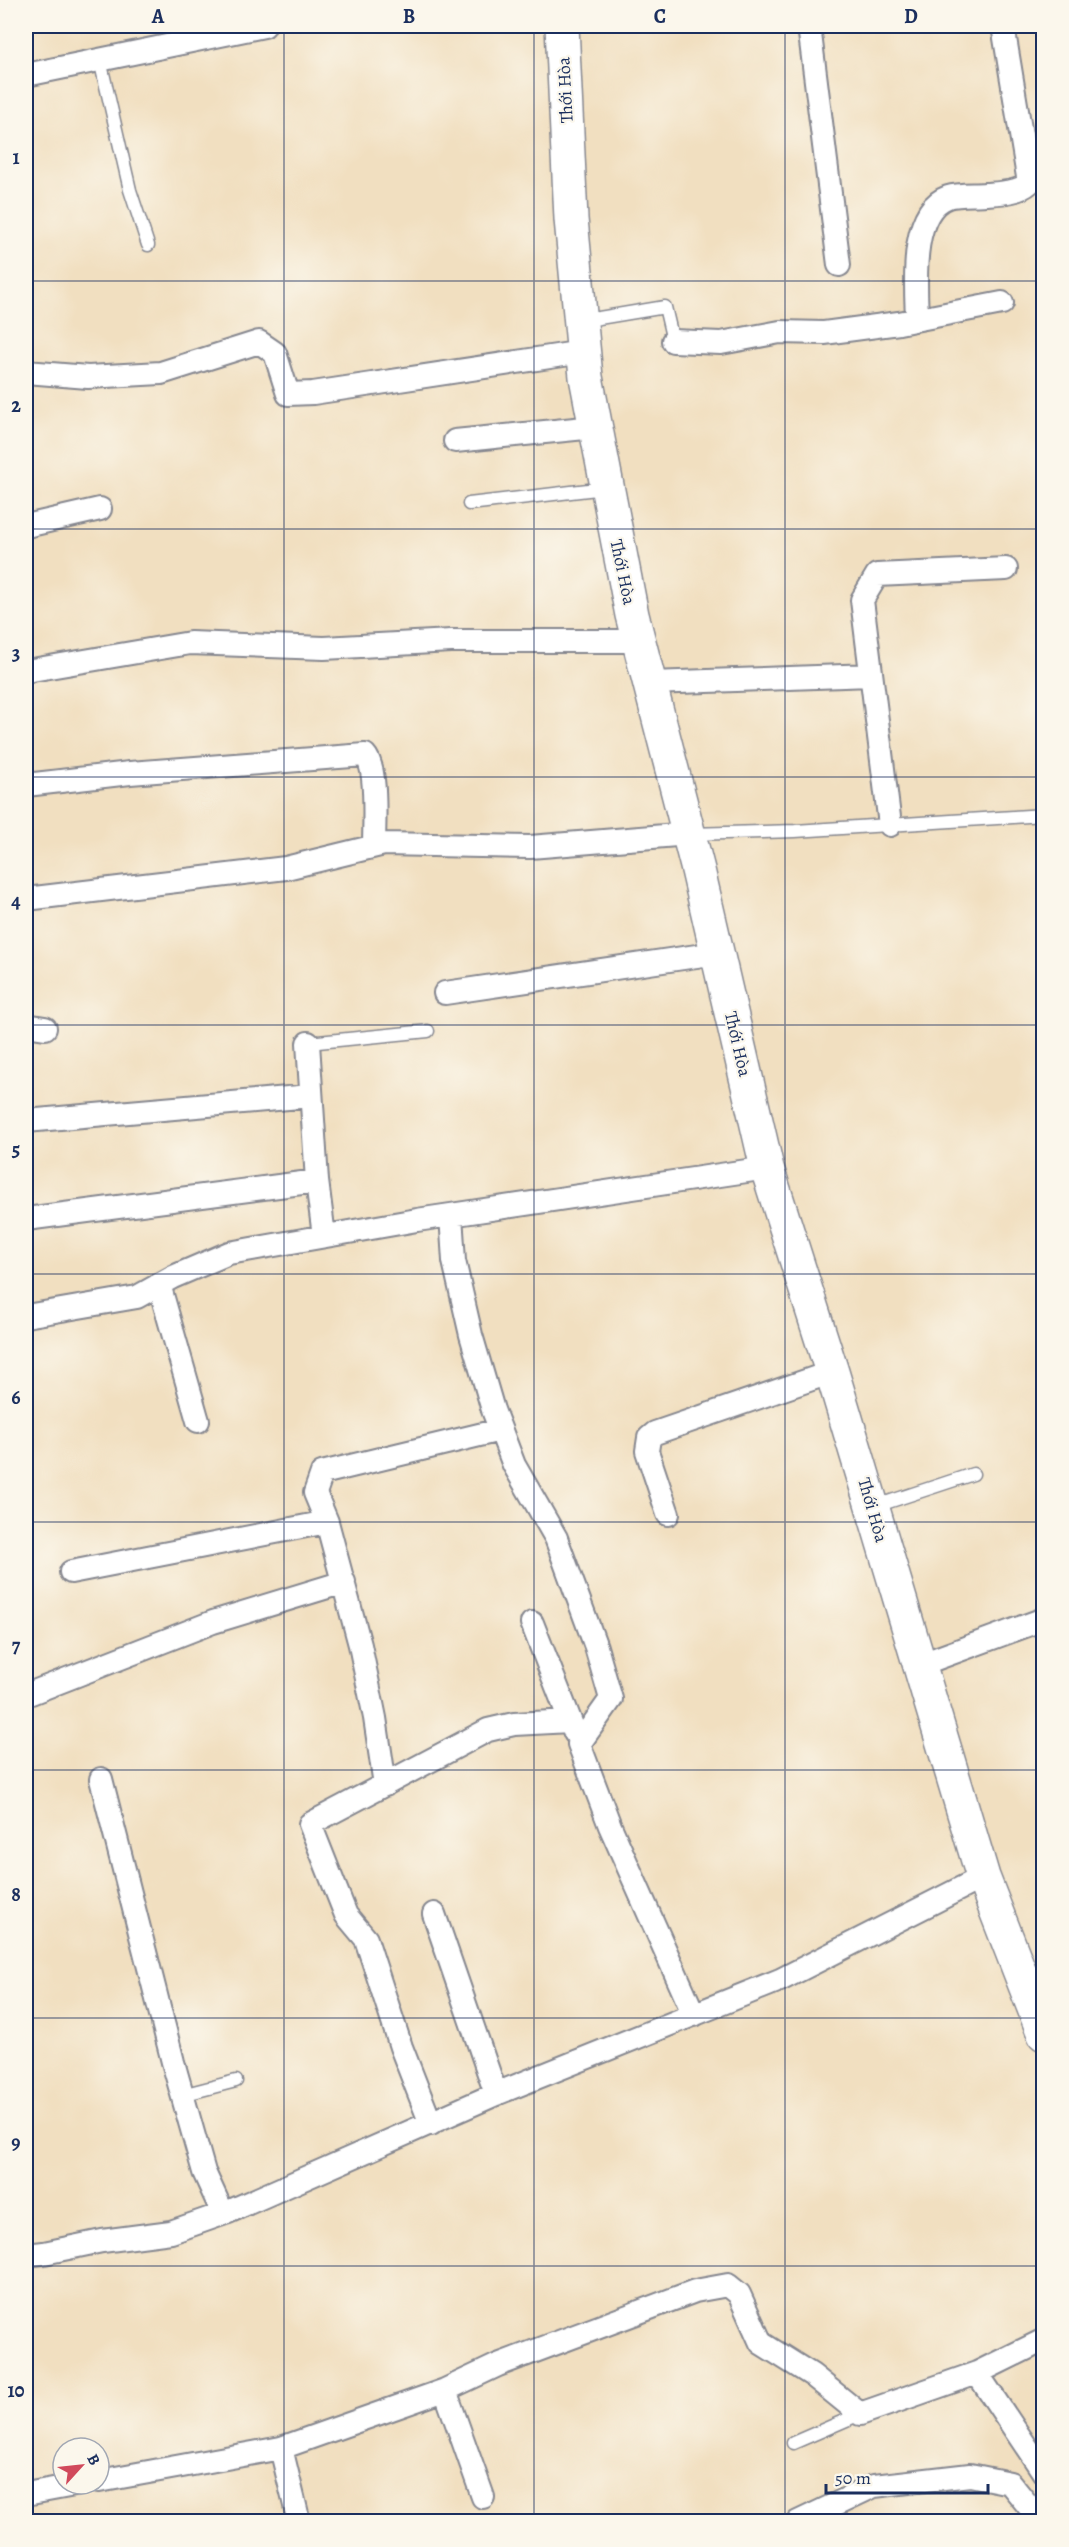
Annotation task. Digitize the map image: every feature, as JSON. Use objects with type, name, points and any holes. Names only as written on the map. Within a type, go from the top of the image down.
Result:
[{"type":"street","points":[[26,75],[100,60],[185,34],[264,26]]},
{"type":"street","name":"Thới Hòa","points":[[562,26],[571,219],[582,337],[595,427],[632,615],[689,834],[767,1168],[832,1372],[983,1876],[1035,1988],[1044,2034]]},
{"type":"street","points":[[809,26],[839,265]]},
{"type":"street","points":[[916,319],[916,261],[923,225],[931,209],[951,197],[1007,192],[1029,184],[1003,26]]},
{"type":"street","points":[[673,341],[721,343],[780,332],[824,333],[1002,303]]},
{"type":"street","points":[[26,372],[88,377],[161,372],[259,342],[275,353],[288,394],[313,393],[582,337]]},
{"type":"street","points":[[455,441],[595,427]]},
{"type":"street","points":[[26,526],[100,508]]},
{"type":"street","points":[[890,825],[862,600],[877,575],[1006,569]]},
{"type":"street","points":[[26,671],[190,643],[324,648],[451,641],[640,641]]},
{"type":"street","points":[[651,683],[871,675]]},
{"type":"street","points":[[26,785],[130,773],[363,755],[370,762],[374,846]]},
{"type":"street","points":[[26,899],[286,868],[346,855],[374,846],[437,844],[530,847],[689,834]]},
{"type":"street","points":[[445,993],[717,953]]},
{"type":"street","points":[[308,1043],[316,1181],[324,1236]]},
{"type":"street","points":[[26,1121],[311,1096]]},
{"type":"street","points":[[26,1316],[137,1296],[229,1253],[451,1215],[767,1168]]},
{"type":"street","points":[[26,1219],[316,1181]]},
{"type":"street","points":[[451,1215],[454,1261],[471,1335],[500,1430],[514,1465],[556,1538],[596,1647],[611,1699],[579,1744]]},
{"type":"street","points":[[159,1284],[198,1420]]},
{"type":"street","points":[[668,1514],[647,1451],[649,1438],[655,1433],[832,1372]]},
{"type":"street","points":[[386,1785],[375,1718],[344,1582],[327,1522],[315,1493],[322,1473],[500,1430]]},
{"type":"street","points":[[71,1572],[327,1522]]},
{"type":"street","points":[[26,1695],[213,1622],[344,1582]]},
{"type":"street","points":[[919,1665],[1044,1619]]},
{"type":"street","points":[[532,1623],[610,1826],[694,2014]]},
{"type":"street","points":[[431,2124],[401,2047],[366,1939],[346,1916],[310,1824],[488,1730],[514,1724],[570,1721]]},
{"type":"street","points":[[101,1779],[204,2172],[220,2207],[228,2212]]},
{"type":"street","points":[[26,2254],[171,2232],[228,2212],[496,2094],[780,1980],[983,1876]]},
{"type":"street","points":[[434,1914],[496,2094]]},
{"type":"street","points":[[111,2479],[281,2448],[444,2390],[498,2365],[695,2291],[728,2285],[739,2294],[761,2343],[812,2376],[860,2414],[977,2373],[1044,2340]]},
{"type":"street","points":[[977,2373],[1044,2473]]},
{"type":"street","points":[[444,2390],[483,2498]]},
{"type":"street","points":[[281,2448],[299,2522]]},
{"type":"street","points":[[798,2522],[874,2486],[970,2475],[1010,2483],[1035,2514]]},
{"type":"street","points":[[26,2494],[51,2489]]},
{"type":"lane","points":[[100,60],[130,190],[148,245]]},
{"type":"lane","points":[[582,337],[665,307],[673,341]]},
{"type":"lane","points":[[469,504],[606,488]]},
{"type":"lane","points":[[689,834],[795,831],[1044,815]]},
{"type":"lane","points":[[308,1043],[428,1031]]},
{"type":"lane","points":[[872,1507],[973,1474]]},
{"type":"lane","points":[[182,2095],[236,2081]]},
{"type":"lane","points":[[793,2443],[860,2414]]}]
